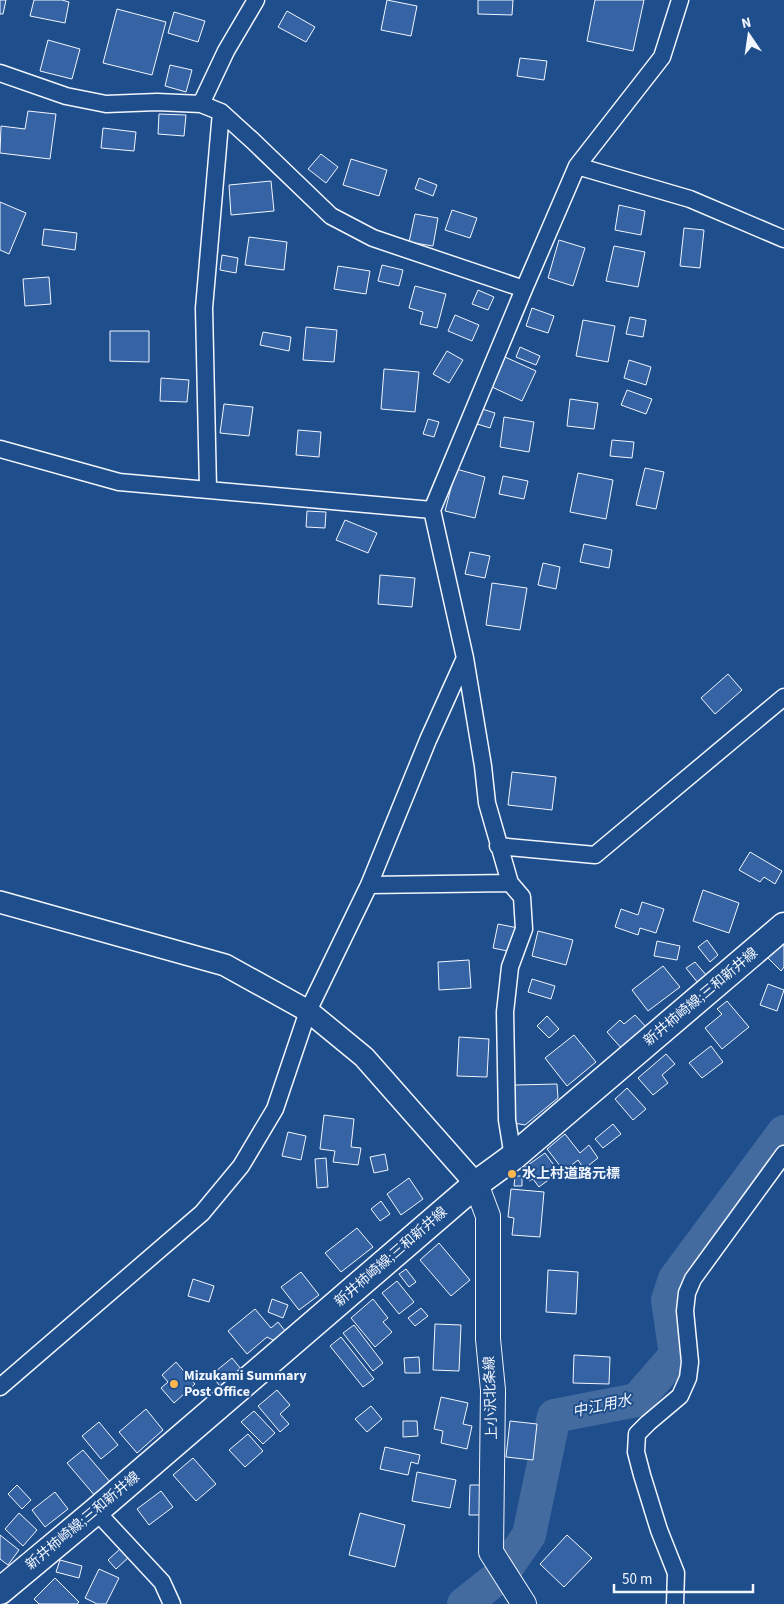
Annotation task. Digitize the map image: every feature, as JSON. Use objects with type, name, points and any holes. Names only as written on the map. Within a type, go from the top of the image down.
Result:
[{"type":"main road","name":"新井柿崎線;三和新井線","points":[[0,1591],[96,1511],[476,1184],[513,1157],[784,926]]},
{"type":"main road","name":"上小沢北条線","points":[[476,1184],[488,1216],[488,1339],[493,1390],[491,1552],[518,1595]]},
{"type":"street","points":[[201,104],[226,51],[256,0]]},
{"type":"street","points":[[513,1157],[507,1120],[505,1012],[510,967],[524,929],[522,897],[510,883],[498,846],[488,803],[465,658],[432,510],[524,289],[578,166],[662,57],[680,0]]},
{"type":"street","points":[[0,73],[66,96],[106,104],[157,102],[201,104],[221,112],[332,216],[372,238],[524,289]]},
{"type":"street","points":[[208,489],[204,308],[221,112]]},
{"type":"street","points":[[578,166],[690,199],[784,239]]},
{"type":"street","points":[[0,449],[119,482],[432,510]]},
{"type":"street","points":[[0,1387],[202,1213],[241,1166],[275,1109],[308,1011],[370,885],[428,740],[465,658]]},
{"type":"street","points":[[498,846],[595,855],[784,697]]},
{"type":"street","points":[[370,885],[510,883]]},
{"type":"street","points":[[0,902],[225,965],[308,1011],[364,1057],[476,1184]]},
{"type":"street","points":[[675,1604],[676,1573],[659,1530],[642,1475],[636,1452],[637,1434],[680,1396],[688,1378],[690,1362],[685,1312],[687,1294],[693,1279],[784,1154]]},
{"type":"street","points":[[96,1511],[162,1582],[172,1604]]},
{"type":"building","points":[[0,0],[6,0],[3,14],[0,14]]},
{"type":"building","points":[[34,0],[62,0],[69,2],[65,23],[30,16]]},
{"type":"building","points":[[387,0],[417,6],[411,36],[381,30]]},
{"type":"building","points":[[478,0],[513,0],[512,15],[478,14]]},
{"type":"building","points":[[595,0],[644,0],[633,51],[587,41]]},
{"type":"building","points":[[117,9],[166,22],[152,75],[103,63]]},
{"type":"building","points":[[287,11],[315,27],[306,42],[278,27]]},
{"type":"building","points":[[174,12],[205,21],[198,42],[168,33]]},
{"type":"building","points":[[48,40],[80,49],[72,79],[40,71]]},
{"type":"building","points":[[520,58],[547,61],[544,80],[517,76]]},
{"type":"building","points":[[170,65],[192,70],[186,92],[165,86]]},
{"type":"building","points":[[28,111],[56,114],[50,159],[0,153],[1,126],[25,129]]},
{"type":"building","points":[[159,114],[186,115],[184,136],[158,134]]},
{"type":"building","points":[[103,128],[136,132],[134,151],[101,148]]},
{"type":"building","points":[[321,154],[338,167],[326,183],[308,169]]},
{"type":"building","points":[[351,159],[387,170],[379,196],[343,185]]},
{"type":"building","points":[[419,178],[437,185],[433,196],[415,189]]},
{"type":"building","points":[[271,181],[274,211],[231,215],[229,185]]},
{"type":"building","points":[[0,202],[26,213],[9,254],[0,250]]},
{"type":"building","points":[[619,205],[645,211],[641,235],[615,230]]},
{"type":"building","points":[[452,210],[477,218],[470,238],[445,230]]},
{"type":"building","points":[[415,214],[438,218],[433,246],[409,242]]},
{"type":"building","points":[[684,228],[704,230],[700,268],[680,266]]},
{"type":"building","points":[[44,229],[77,233],[75,250],[42,245]]},
{"type":"building","points":[[249,237],[287,242],[284,270],[245,265]]},
{"type":"building","points":[[559,240],[585,248],[573,286],[548,278]]},
{"type":"building","points":[[614,246],[645,252],[638,287],[606,281]]},
{"type":"building","points":[[222,255],[238,258],[236,273],[220,270]]},
{"type":"building","points":[[382,265],[403,270],[399,286],[378,281]]},
{"type":"building","points":[[338,266],[370,271],[366,294],[334,289]]},
{"type":"building","points":[[49,277],[51,304],[25,306],[23,279]]},
{"type":"building","points":[[415,286],[446,294],[437,328],[420,324],[423,312],[409,308]]},
{"type":"building","points":[[478,290],[494,297],[488,310],[472,304]]},
{"type":"building","points":[[532,308],[554,316],[548,333],[526,326]]},
{"type":"building","points":[[455,315],[479,325],[472,341],[448,331]]},
{"type":"building","points":[[630,317],[646,320],[643,337],[626,334]]},
{"type":"building","points":[[583,320],[615,326],[608,362],[576,356]]},
{"type":"building","points":[[306,327],[337,330],[334,362],[303,360]]},
{"type":"building","points":[[110,331],[149,331],[149,362],[110,361]]},
{"type":"building","points":[[263,332],[291,337],[289,351],[260,345]]},
{"type":"building","points":[[520,347],[540,356],[536,365],[516,357]]},
{"type":"building","points":[[447,351],[463,360],[449,383],[433,374]]},
{"type":"building","points":[[505,357],[536,371],[522,401],[492,387]]},
{"type":"building","points":[[629,360],[651,367],[646,385],[624,378]]},
{"type":"building","points":[[384,369],[419,372],[415,412],[381,409]]},
{"type":"building","points":[[161,378],[189,380],[187,402],[160,401]]},
{"type":"building","points":[[627,390],[652,399],[646,414],[621,405]]},
{"type":"building","points":[[570,399],[598,403],[594,429],[567,426]]},
{"type":"building","points":[[224,404],[253,407],[249,436],[220,433]]},
{"type":"building","points":[[479,408],[495,413],[490,428],[474,423]]},
{"type":"building","points":[[504,417],[534,422],[529,452],[500,447]]},
{"type":"building","points":[[428,419],[439,422],[434,437],[423,434]]},
{"type":"building","points":[[298,430],[321,432],[319,457],[296,455]]},
{"type":"building","points":[[612,440],[634,442],[632,458],[610,456]]},
{"type":"building","points":[[645,468],[664,472],[656,509],[636,505]]},
{"type":"building","points":[[456,469],[485,477],[475,518],[445,511]]},
{"type":"building","points":[[578,473],[613,480],[606,519],[570,512]]},
{"type":"building","points":[[503,476],[528,481],[524,499],[499,494]]},
{"type":"building","points":[[307,511],[326,512],[325,528],[306,527]]},
{"type":"building","points":[[345,520],[377,533],[368,553],[336,540]]},
{"type":"building","points":[[584,544],[612,550],[609,568],[580,562]]},
{"type":"building","points":[[470,552],[490,556],[485,578],[465,574]]},
{"type":"building","points":[[543,563],[560,567],[556,589],[538,585]]},
{"type":"building","points":[[380,575],[415,578],[412,607],[378,604]]},
{"type":"building","points":[[492,583],[527,588],[520,630],[486,625]]},
{"type":"building","points":[[728,674],[742,690],[715,714],[701,698]]},
{"type":"building","points":[[512,772],[556,777],[552,810],[508,805]]},
{"type":"building","points":[[750,852],[782,871],[775,884],[764,877],[760,882],[739,870]]},
{"type":"building","points":[[703,890],[739,903],[729,933],[693,921]]},
{"type":"building","points":[[642,902],[664,909],[656,933],[640,928],[638,935],[615,927],[621,909],[638,915]]},
{"type":"building","points":[[498,924],[518,928],[512,952],[493,948]]},
{"type":"building","points":[[538,931],[573,940],[566,965],[532,956]]},
{"type":"building","points":[[707,940],[718,955],[710,962],[698,947]]},
{"type":"building","points":[[657,941],[680,946],[677,960],[654,956]]},
{"type":"building","points":[[784,943],[784,967],[781,971],[763,953]]},
{"type":"building","points":[[469,960],[471,988],[439,990],[438,962]]},
{"type":"building","points":[[695,962],[707,976],[698,983],[686,968]]},
{"type":"building","points":[[663,966],[680,987],[648,1011],[632,990]]},
{"type":"building","points":[[532,979],[555,986],[551,999],[528,992]]},
{"type":"building","points":[[768,984],[784,990],[777,1011],[760,1005]]},
{"type":"building","points":[[727,1001],[749,1027],[722,1049],[705,1028],[722,1014],[717,1009]]},
{"type":"building","points":[[635,1015],[647,1028],[623,1050],[607,1032],[620,1020],[624,1024]]},
{"type":"building","points":[[547,1016],[559,1029],[549,1038],[537,1026]]},
{"type":"building","points":[[574,1035],[596,1062],[567,1086],[545,1058]]},
{"type":"building","points":[[459,1037],[489,1039],[487,1077],[457,1076]]},
{"type":"building","points":[[711,1046],[723,1062],[702,1078],[689,1063]]},
{"type":"building","points":[[666,1054],[675,1064],[662,1075],[668,1083],[653,1095],[638,1078]]},
{"type":"building","points":[[557,1084],[558,1098],[525,1125],[514,1123],[515,1085]]},
{"type":"building","points":[[627,1088],[646,1109],[633,1120],[615,1099]]},
{"type":"building","points":[[324,1115],[354,1119],[351,1147],[361,1148],[358,1165],[333,1162],[335,1151],[320,1149]]},
{"type":"building","points":[[613,1124],[621,1134],[603,1148],[595,1139]]},
{"type":"building","points":[[288,1132],[306,1136],[301,1160],[282,1156]]},
{"type":"building","points":[[565,1134],[580,1153],[589,1145],[598,1158],[584,1169],[578,1160],[564,1171],[547,1149]]},
{"type":"building","points":[[545,1153],[559,1172],[539,1187],[533,1179],[529,1181],[521,1170]]},
{"type":"building","points":[[385,1154],[388,1170],[374,1173],[370,1157]]},
{"type":"building","points":[[326,1158],[328,1187],[317,1188],[315,1159]]},
{"type":"building","points":[[515,1176],[522,1176],[522,1186],[514,1186]]},
{"type":"building","points":[[409,1178],[423,1199],[401,1215],[387,1194]]},
{"type":"building","points":[[511,1189],[544,1192],[540,1237],[512,1235],[514,1218],[508,1217]]},
{"type":"building","points":[[381,1201],[390,1214],[380,1221],[371,1209]]},
{"type":"building","points":[[357,1228],[373,1247],[341,1272],[325,1253]]},
{"type":"building","points":[[439,1243],[470,1280],[451,1296],[420,1260]]},
{"type":"building","points":[[406,1269],[416,1282],[409,1287],[399,1274]]},
{"type":"building","points":[[548,1270],[578,1272],[576,1314],[546,1312]]},
{"type":"building","points":[[301,1272],[319,1295],[299,1310],[281,1287]]},
{"type":"building","points":[[193,1279],[214,1286],[209,1302],[188,1296]]},
{"type":"building","points":[[397,1281],[414,1302],[399,1314],[382,1293]]},
{"type":"building","points":[[272,1299],[288,1305],[283,1318],[268,1312]]},
{"type":"building","points":[[373,1299],[388,1318],[383,1322],[392,1332],[375,1347],[351,1318]]},
{"type":"building","points":[[421,1308],[428,1316],[415,1326],[408,1318]]},
{"type":"building","points":[[255,1309],[271,1328],[278,1322],[286,1332],[275,1341],[267,1337],[247,1354],[228,1331]]},
{"type":"building","points":[[435,1324],[461,1325],[459,1371],[433,1370]]},
{"type":"building","points":[[354,1325],[383,1363],[373,1371],[343,1333]]},
{"type":"building","points":[[341,1337],[374,1379],[363,1387],[330,1346]]},
{"type":"building","points":[[574,1355],[610,1357],[609,1384],[573,1383]]},
{"type":"building","points":[[419,1357],[420,1373],[405,1373],[404,1358]]},
{"type":"building","points":[[232,1358],[241,1369],[220,1386],[211,1375]]},
{"type":"building","points":[[176,1362],[195,1384],[174,1403],[161,1388],[168,1382],[162,1375]]},
{"type":"building","points":[[277,1390],[290,1405],[280,1414],[289,1424],[280,1432],[258,1406]]},
{"type":"building","points":[[441,1397],[468,1403],[463,1424],[472,1426],[467,1449],[441,1443],[443,1431],[434,1429]]},
{"type":"building","points":[[371,1406],[382,1419],[367,1432],[355,1419]]},
{"type":"building","points":[[146,1409],[163,1430],[137,1453],[119,1432]]},
{"type":"building","points":[[254,1411],[275,1433],[263,1444],[241,1422]]},
{"type":"building","points":[[403,1421],[417,1421],[418,1436],[403,1437]]},
{"type":"building","points":[[510,1421],[537,1424],[533,1460],[506,1457]]},
{"type":"building","points":[[99,1422],[118,1445],[101,1459],[82,1436]]},
{"type":"building","points":[[248,1434],[263,1451],[245,1467],[229,1450]]},
{"type":"building","points":[[385,1447],[420,1455],[418,1464],[411,1462],[408,1475],[380,1469]]},
{"type":"building","points":[[83,1450],[111,1483],[96,1497],[67,1463]]},
{"type":"building","points":[[193,1458],[216,1484],[196,1501],[173,1475]]},
{"type":"building","points":[[417,1472],[456,1480],[450,1508],[412,1501]]},
{"type":"building","points":[[17,1485],[31,1500],[22,1509],[8,1494]]},
{"type":"building","points":[[470,1485],[487,1485],[486,1515],[469,1515]]},
{"type":"building","points":[[161,1491],[173,1507],[149,1525],[137,1509]]},
{"type":"building","points":[[55,1492],[68,1509],[45,1527],[32,1510]]},
{"type":"building","points":[[19,1513],[37,1530],[23,1546],[5,1529]]},
{"type":"building","points":[[360,1513],[405,1525],[395,1567],[349,1555]]},
{"type":"building","points":[[0,1535],[19,1550],[8,1565],[0,1559]]},
{"type":"building","points":[[567,1535],[592,1558],[564,1587],[540,1564]]},
{"type":"building","points":[[121,1548],[129,1557],[116,1569],[108,1560]]},
{"type":"building","points":[[60,1560],[82,1566],[79,1578],[56,1572]]},
{"type":"building","points":[[99,1569],[119,1578],[106,1604],[97,1604],[85,1598]]},
{"type":"building","points":[[55,1578],[79,1602],[77,1604],[39,1604],[34,1599]]},
{"type":"waterway","name":"中江用水","points":[[464,1604],[502,1574],[529,1535],[554,1416],[637,1400],[676,1355],[668,1300],[675,1279],[784,1132]]},
{"type":"place","name":"水上村道路元標","points":[[512,1174]]},
{"type":"place","name":"Mizukami Summary Post Office","points":[[174,1384]]}]
